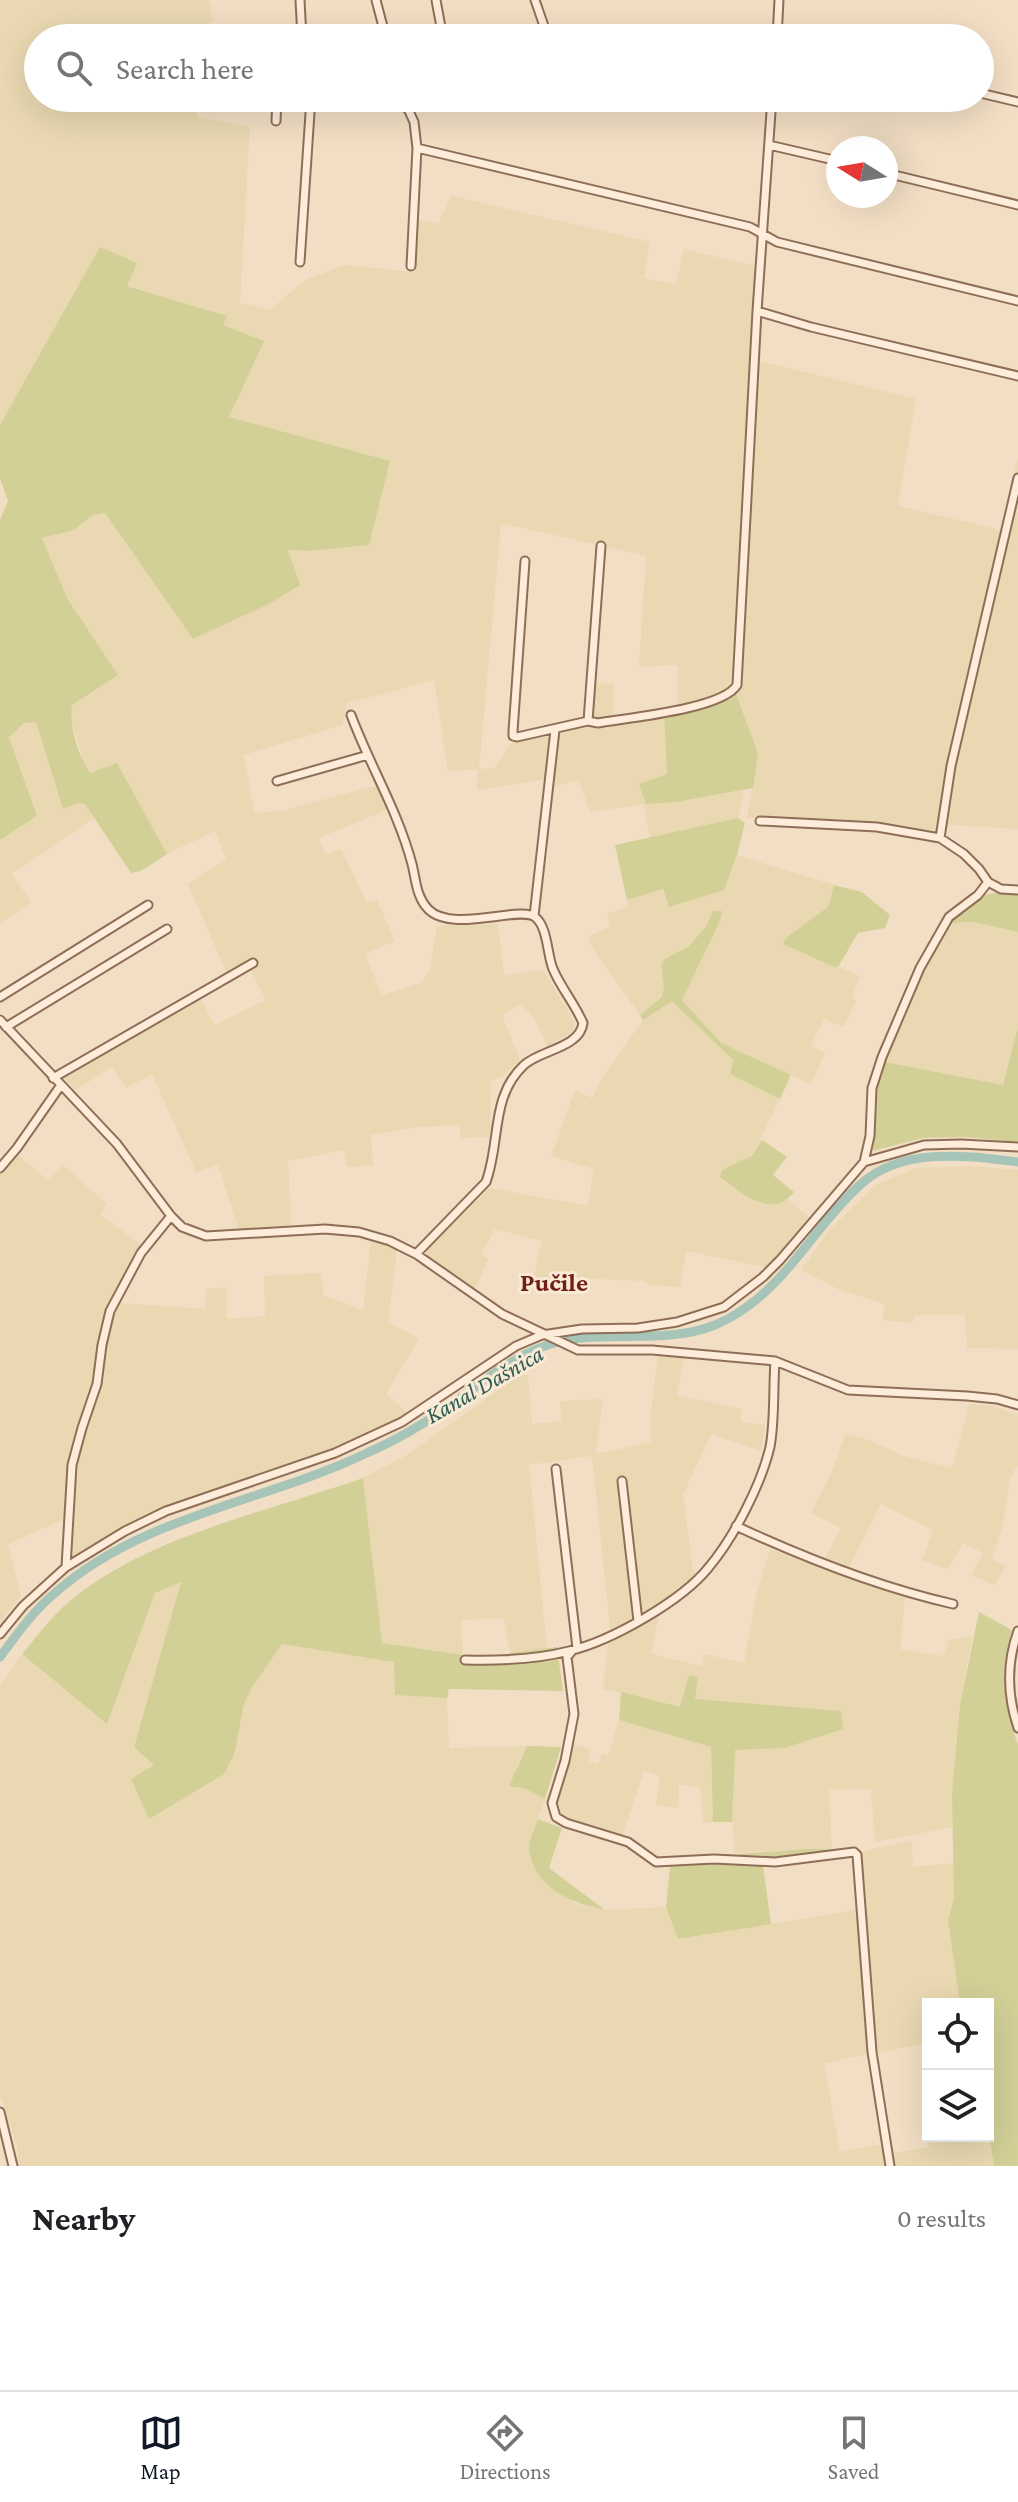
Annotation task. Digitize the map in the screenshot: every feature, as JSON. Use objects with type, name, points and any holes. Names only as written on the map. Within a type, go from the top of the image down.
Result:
[{"type":"street","points":[[300,0],[301,24]]},
{"type":"street","points":[[376,0],[382,24]]},
{"type":"street","points":[[436,0],[440,24]]},
{"type":"street","points":[[535,0],[543,24]]},
{"type":"street","points":[[778,24],[779,0]]},
{"type":"street","points":[[994,96],[1018,102]]},
{"type":"street","points":[[276,112],[276,121]]},
{"type":"street","points":[[300,262],[310,112]]},
{"type":"street","points":[[409,112],[414,122],[417,148],[411,266]]},
{"type":"street","points":[[525,561],[513,736],[588,721],[598,723],[696,706],[724,697],[737,685],[771,112]]},
{"type":"street","points":[[769,145],[826,158]]},
{"type":"street","points":[[417,148],[758,229],[763,236],[850,261],[1018,301]]},
{"type":"street","points":[[898,176],[1018,205]]},
{"type":"street","points":[[757,311],[811,327],[1018,376]]},
{"type":"street","points":[[940,838],[951,766],[1018,478]]},
{"type":"street","points":[[588,721],[601,546]]},
{"type":"street","points":[[351,715],[399,824],[416,886],[428,909],[448,919],[486,919],[526,913],[534,916],[540,923],[553,970],[583,1023],[582,1030],[571,1041],[526,1064],[513,1078],[498,1110],[491,1169],[486,1182],[416,1254]]},
{"type":"street","points":[[534,916],[555,730]]},
{"type":"street","points":[[277,781],[368,755]]},
{"type":"street","points":[[760,821],[877,827],[940,838],[964,854],[988,882],[1001,889],[1018,890]]},
{"type":"street","points":[[0,1634],[23,1606],[66,1567],[125,1531],[166,1511],[335,1453],[402,1422],[516,1346],[582,1329],[638,1328],[677,1322],[724,1307],[780,1260],[864,1162],[870,1136],[872,1088],[920,968],[949,917],[978,895],[988,882]]},
{"type":"street","points":[[0,997],[148,905]]},
{"type":"street","points":[[6,1027],[167,929]]},
{"type":"street","points":[[53,1078],[253,963]]},
{"type":"street","points":[[0,1020],[133,1163],[182,1227],[206,1236],[342,1229],[390,1241],[416,1254],[502,1314],[578,1350],[677,1352],[775,1361],[848,1390],[967,1396],[1018,1405]]},
{"type":"street","points":[[0,1168],[61,1085]]},
{"type":"street","points":[[864,1162],[924,1145],[1018,1147]]},
{"type":"street","points":[[66,1567],[72,1465],[97,1384],[110,1311],[141,1253],[171,1216]]},
{"type":"street","points":[[465,1660],[514,1661],[575,1649],[638,1621],[694,1583],[710,1566],[736,1526],[770,1446],[775,1361]]},
{"type":"street","points":[[556,1469],[575,1649]]},
{"type":"street","points":[[622,1481],[638,1621]]},
{"type":"street","points":[[736,1526],[873,1581],[953,1604]]},
{"type":"street","points":[[1018,1631],[1010,1655],[1008,1675],[1018,1728]]},
{"type":"street","points":[[575,1649],[567,1657],[574,1714],[565,1761],[552,1803],[556,1817],[628,1842],[656,1862],[714,1859],[775,1862],[854,1852],[857,1855],[872,2052],[890,2166]]},
{"type":"street","points":[[0,2112],[13,2166]]},
{"type":"shaded area","points":[[0,0],[209,0],[213,22],[204,24],[24,24],[24,112],[198,112],[197,117],[250,127],[240,303],[270,310],[305,280],[345,265],[414,272],[419,220],[438,223],[452,196],[650,242],[644,278],[676,285],[684,249],[756,266],[751,359],[916,399],[898,506],[1001,530],[1018,457],[1018,829],[951,825],[934,833],[876,824],[747,818],[758,753],[736,694],[731,690],[695,703],[677,705],[677,665],[639,667],[646,556],[501,523],[479,769],[494,768],[512,742],[589,725],[594,716],[595,683],[614,684],[613,717],[663,708],[667,774],[676,802],[745,790],[738,818],[650,838],[643,804],[590,812],[579,780],[544,789],[545,779],[477,790],[478,769],[448,771],[434,680],[347,703],[342,725],[244,755],[254,811],[259,813],[285,810],[378,785],[387,810],[318,838],[326,855],[341,849],[367,903],[377,900],[395,941],[365,954],[382,995],[420,983],[430,971],[437,926],[498,924],[504,976],[540,970],[546,974],[574,1022],[569,1034],[547,1046],[535,1020],[521,1004],[502,1015],[520,1060],[502,1077],[491,1080],[490,1137],[461,1138],[459,1125],[418,1127],[371,1135],[373,1165],[347,1167],[344,1150],[288,1161],[291,1225],[239,1230],[218,1165],[196,1172],[152,1074],[126,1088],[112,1067],[76,1090],[59,1073],[197,990],[214,1025],[266,1000],[248,964],[228,974],[188,884],[226,859],[215,831],[167,854],[117,763],[90,773],[83,760],[70,717],[72,705],[118,675],[67,598],[42,538],[74,530],[93,515],[105,513],[193,639],[269,604],[288,550],[369,545],[389,461],[228,417],[222,325],[227,316],[126,285],[101,247],[0,425]]},
{"type":"shaded area","points":[[100,247],[137,263],[127,286],[227,316],[223,325],[264,341],[229,417],[390,461],[369,545],[288,550],[300,585],[269,604],[193,639],[105,513],[93,515],[74,530],[42,538],[67,598],[118,675],[72,705],[73,731],[78,749],[90,773],[117,763],[167,854],[141,871],[131,873],[85,804],[78,803],[63,809],[36,722],[24,723],[9,737],[37,816],[0,840],[0,520],[8,501],[0,479],[0,425]]},
{"type":"shaded area","points":[[736,694],[758,753],[753,788],[676,802],[646,804],[639,784],[667,774],[664,716],[726,700]]},
{"type":"shaded area","points":[[36,722],[63,808],[85,804],[94,818],[12,874],[31,902],[0,924],[0,840],[37,816],[9,737],[24,723]]},
{"type":"shaded area","points":[[738,818],[745,823],[724,890],[669,907],[663,889],[627,900],[615,845]]},
{"type":"shaded area","points":[[737,855],[834,885],[828,907],[783,944],[860,976],[852,998],[856,1001],[844,1027],[824,1019],[811,1046],[825,1053],[811,1084],[721,1043],[682,1000],[720,921],[721,911],[713,911],[705,928],[688,947],[665,960],[661,966],[662,997],[640,1015],[592,948],[589,936],[610,927],[607,914],[628,907],[627,900],[663,889],[668,906],[724,890]]},
{"type":"shaded area","points":[[834,885],[862,892],[890,915],[885,928],[858,933],[838,967],[783,944],[786,938],[828,907]]},
{"type":"shaded area","points":[[993,893],[1018,895],[1018,932],[973,922],[949,923],[979,897]]},
{"type":"shaded area","points":[[713,911],[722,911],[720,921],[682,1000],[721,1043],[791,1075],[780,1099],[730,1074],[733,1060],[672,1001],[643,1020],[640,1015],[662,997],[661,966],[665,959],[688,947],[705,928]]},
{"type":"shaded area","points":[[973,922],[1018,932],[1018,1027],[1003,1085],[885,1062],[927,962],[949,923]]},
{"type":"shaded area","points":[[672,1000],[734,1060],[730,1074],[780,1099],[752,1156],[720,1176],[756,1202],[767,1206],[788,1199],[811,1219],[769,1268],[686,1251],[680,1287],[650,1285],[644,1281],[575,1278],[562,1295],[532,1284],[542,1241],[495,1229],[481,1254],[488,1259],[475,1289],[427,1256],[427,1248],[490,1188],[588,1206],[594,1169],[551,1156],[575,1090],[592,1098],[604,1075],[643,1020]]},
{"type":"shaded area","points":[[1018,1027],[1018,1142],[964,1137],[923,1138],[873,1151],[878,1083],[885,1062],[1003,1085]]},
{"type":"shaded area","points":[[762,1140],[787,1157],[773,1175],[794,1192],[776,1204],[757,1201],[720,1177],[722,1170],[752,1156]]},
{"type":"shaded area","points":[[12,1150],[48,1180],[63,1165],[107,1204],[100,1215],[143,1246],[112,1299],[117,1303],[205,1309],[206,1289],[226,1287],[227,1319],[265,1316],[264,1276],[321,1273],[324,1296],[363,1310],[371,1239],[397,1249],[388,1322],[419,1338],[386,1394],[409,1414],[334,1448],[164,1506],[135,1519],[61,1563],[64,1519],[8,1544],[21,1596],[0,1622],[0,1164]]},
{"type":"shaded area","points":[[970,1166],[1018,1170],[1018,1349],[967,1348],[965,1315],[915,1315],[912,1323],[883,1320],[885,1304],[840,1290],[801,1270],[830,1229],[875,1185],[916,1168]]},
{"type":"shaded area","points":[[658,1355],[684,1357],[677,1395],[741,1409],[741,1422],[765,1425],[761,1451],[711,1434],[683,1495],[696,1574],[655,1608],[659,1615],[651,1654],[701,1666],[704,1654],[744,1663],[756,1596],[770,1549],[905,1598],[900,1649],[944,1656],[949,1639],[972,1637],[960,1705],[952,1793],[953,1827],[875,1842],[871,1789],[829,1790],[832,1851],[805,1849],[735,1853],[732,1822],[734,1750],[784,1748],[694,1699],[689,1675],[680,1707],[603,1689],[610,1627],[592,1456],[529,1465],[547,1648],[510,1653],[504,1618],[461,1620],[463,1655],[382,1643],[363,1478],[405,1456],[520,1375],[528,1375],[532,1424],[561,1421],[560,1401],[603,1399],[596,1454],[651,1442],[651,1412]]},
{"type":"shaded area","points":[[969,1404],[993,1406],[1018,1415],[1018,1465],[1008,1481],[1003,1524],[992,1559],[1006,1566],[994,1585],[971,1575],[983,1553],[963,1543],[948,1569],[922,1560],[933,1530],[881,1504],[849,1567],[825,1558],[841,1528],[811,1513],[833,1470],[845,1434],[869,1440],[904,1456],[952,1469]]},
{"type":"shaded area","points":[[363,1478],[382,1643],[463,1655],[464,1663],[510,1665],[510,1653],[557,1647],[563,1691],[449,1689],[447,1698],[395,1695],[394,1662],[282,1644],[244,1704],[234,1755],[224,1774],[149,1819],[131,1779],[154,1765],[134,1747],[181,1582],[155,1593],[107,1724],[22,1654],[62,1608],[128,1563],[205,1530]]},
{"type":"shaded area","points":[[181,1582],[134,1746],[234,1755],[244,1704],[282,1644],[394,1662],[395,1695],[447,1698],[449,1748],[527,1746],[515,1770],[517,1788],[545,1799],[528,1848],[575,1904],[605,1910],[666,1907],[679,1939],[867,1908],[862,1853],[876,1848],[912,1841],[913,1867],[955,1863],[954,1898],[948,1919],[959,1998],[922,1998],[922,2044],[824,2063],[840,2152],[890,2144],[892,2153],[929,2147],[928,2142],[990,2142],[994,2166],[19,2166],[17,2146],[0,2095],[0,1686],[22,1654],[107,1724],[155,1593]]},
{"type":"shaded area","points":[[979,1612],[1012,1630],[1006,1659],[1005,1688],[1018,1745],[1018,2166],[994,2166],[990,2142],[994,2142],[994,1998],[959,1998],[948,1919],[954,1898],[952,1793],[960,1705]]},
{"type":"shaded area","points":[[689,1675],[698,1677],[695,1699],[841,1711],[843,1729],[784,1748],[735,1750],[732,1822],[713,1822],[711,1747],[619,1720],[621,1692],[680,1707]]},
{"type":"shaded area","points":[[619,1720],[711,1747],[713,1822],[703,1823],[700,1787],[679,1785],[678,1808],[656,1805],[660,1776],[644,1771],[623,1834],[555,1812],[573,1744],[591,1749],[588,1761],[598,1764],[602,1754],[608,1755]]},
{"type":"shaded area","points":[[527,1746],[561,1747],[545,1799],[526,1789],[509,1786]]},
{"type":"shaded area","points":[[538,1819],[562,1828],[549,1868],[605,1910],[568,1898],[539,1875],[529,1850]]},
{"type":"shaded area","points":[[829,1849],[829,1852],[762,1858],[771,1924],[678,1939],[666,1907],[670,1867],[738,1865],[738,1854]]},
{"type":"waterway","name":"Kanal Dašnica","points":[[0,1657],[47,1600],[89,1567],[127,1545],[165,1527],[288,1485],[378,1448],[431,1419],[530,1352],[584,1338],[672,1335],[726,1320],[768,1289],[843,1202],[878,1172],[896,1164],[936,1156],[1018,1162]]},
{"type":"district","name":"Pučile","points":[[554,1282]]}]
